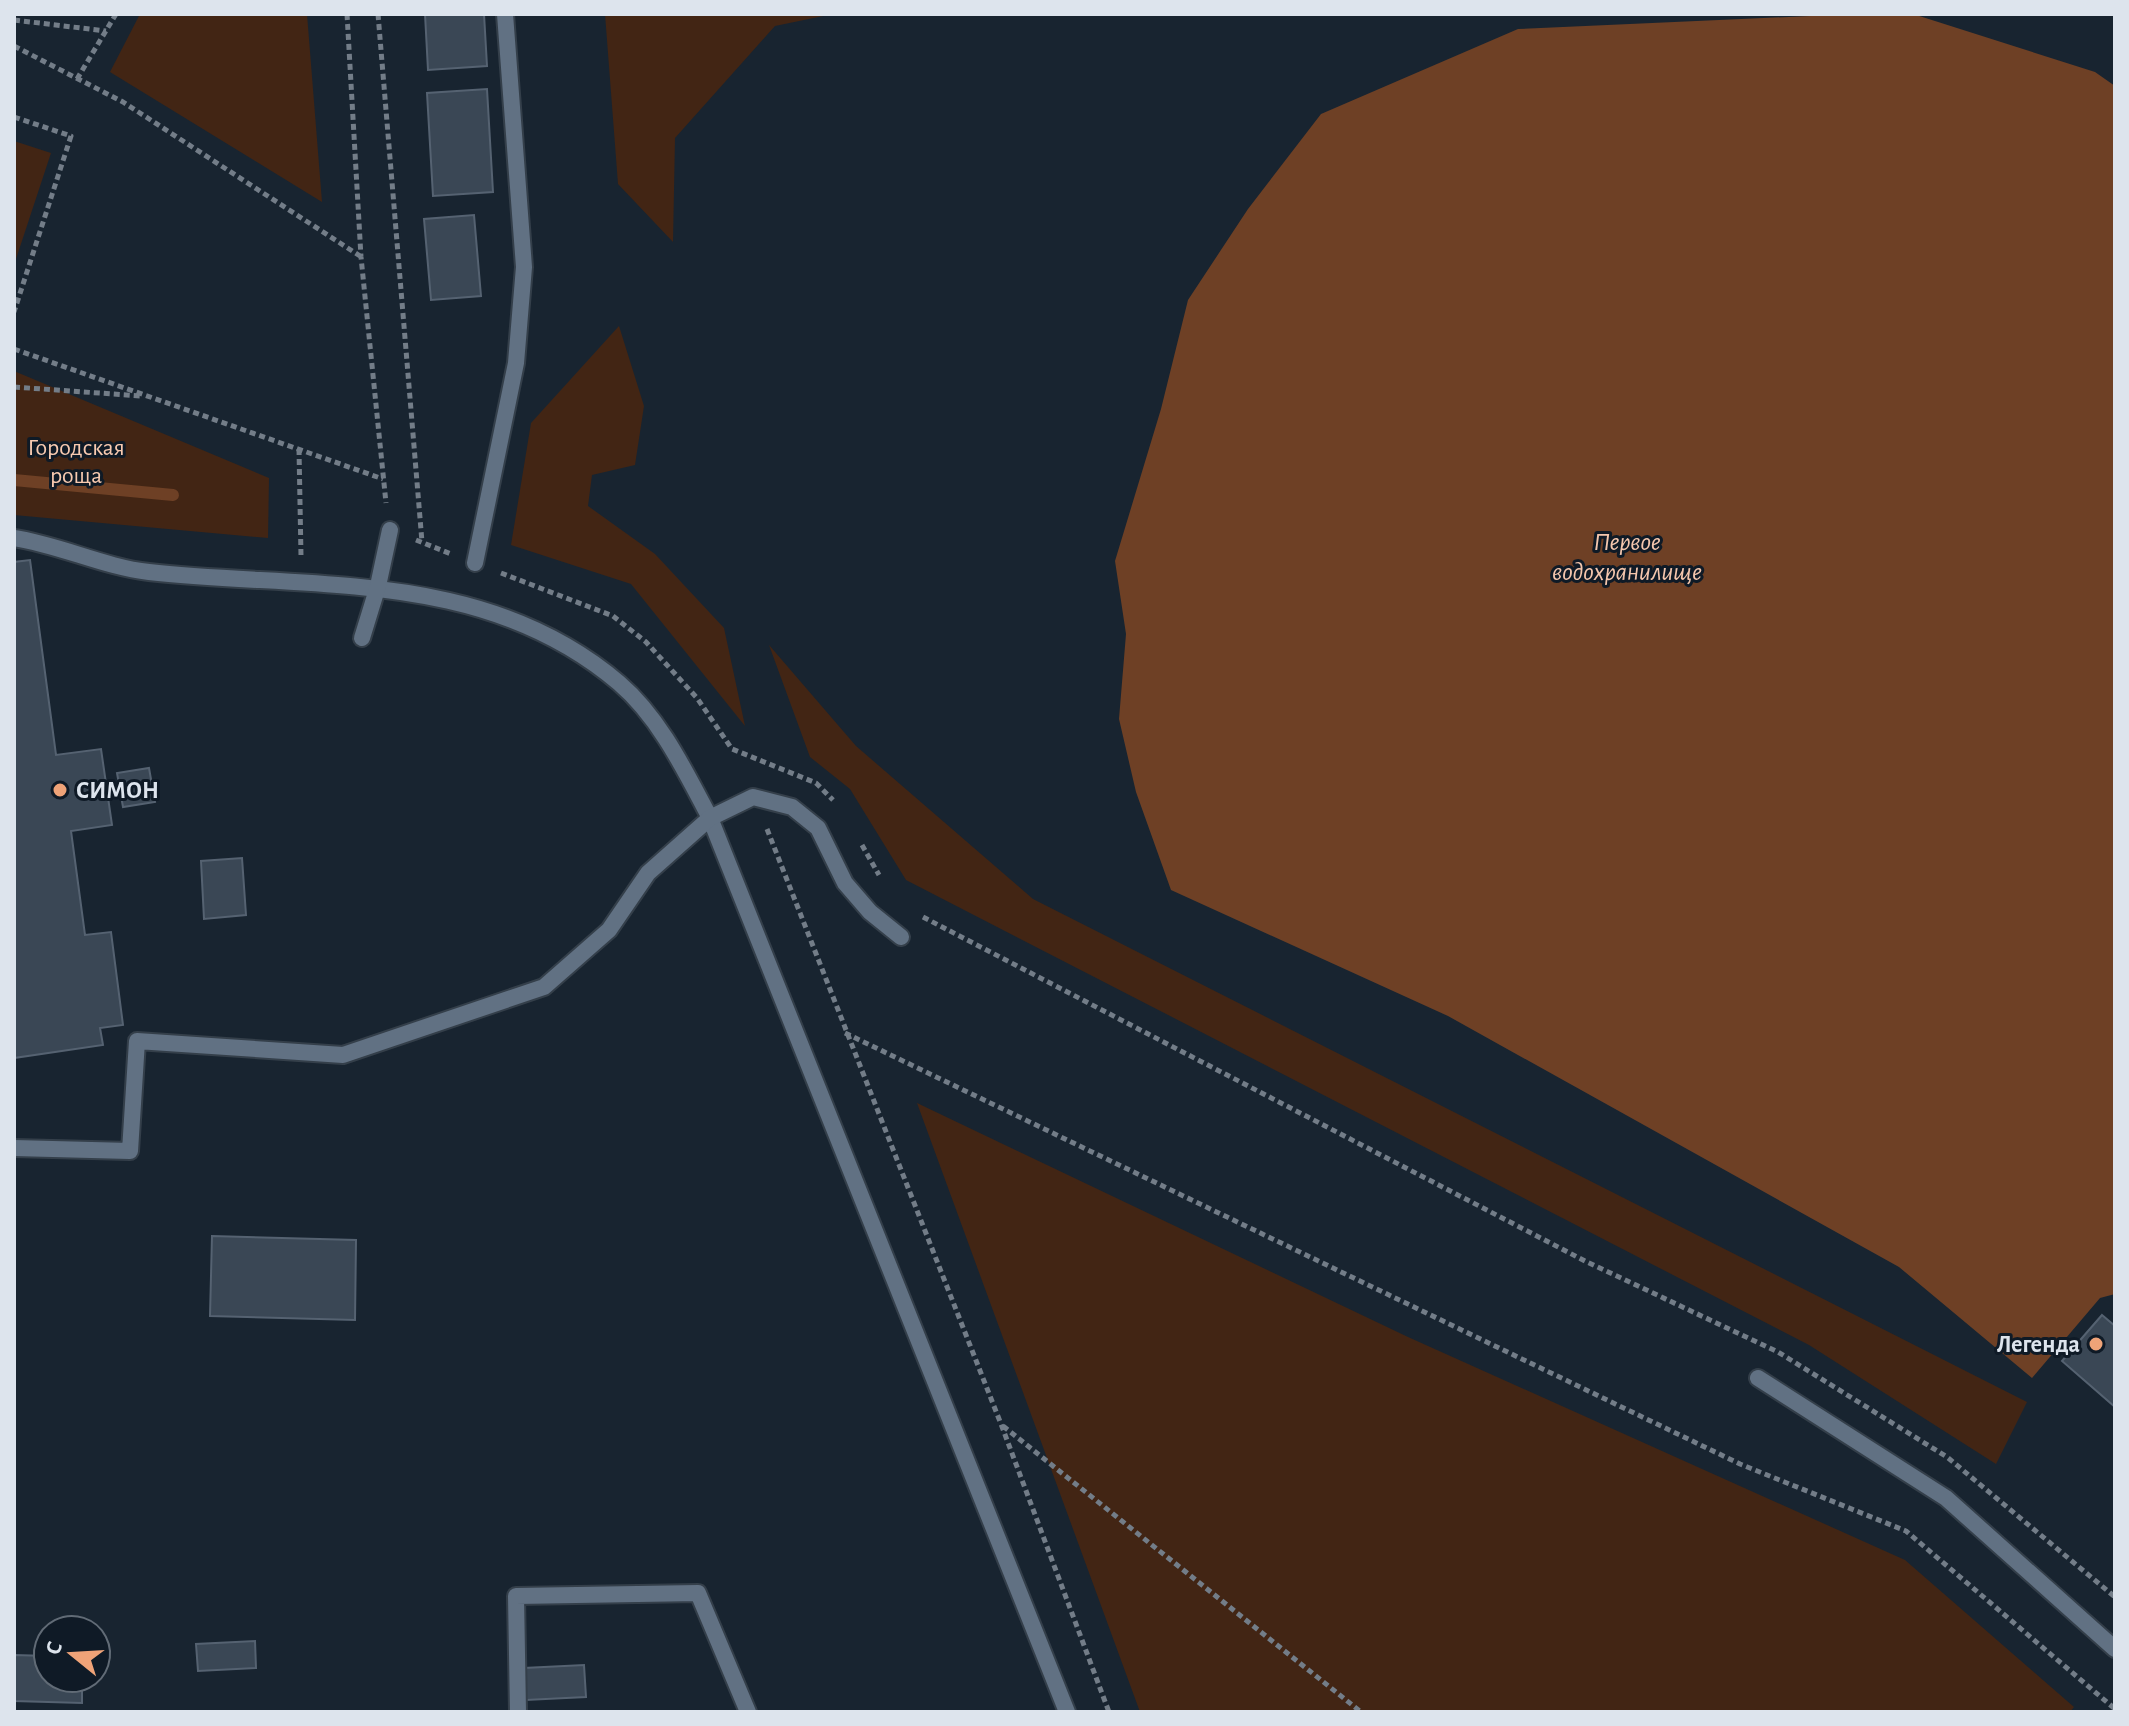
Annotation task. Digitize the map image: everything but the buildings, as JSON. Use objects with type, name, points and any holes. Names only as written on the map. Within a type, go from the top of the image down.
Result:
[{"type":"lane","points":[[475,563],[516,363],[524,267],[505,14]]},
{"type":"lane","points":[[362,638],[378,586],[390,530]]},
{"type":"lane","points":[[14,538],[146,572],[378,586],[470,604],[551,638],[619,683],[656,725],[710,818],[1067,1712]]},
{"type":"lane","points":[[14,1148],[130,1151],[137,1041],[343,1055],[544,987],[609,930],[648,873],[710,818],[753,797],[792,807],[818,828],[845,883],[870,912],[901,937]]},
{"type":"lane","points":[[1758,1378],[1946,1498],[2115,1649]]},
{"type":"lane","points":[[518,1712],[516,1596],[698,1593],[748,1712]]},
{"type":"path","points":[[77,79],[116,14]]},
{"type":"path","points":[[347,14],[361,257],[390,530],[422,542],[378,14]]},
{"type":"path","points":[[14,20],[106,31]]},
{"type":"path","points":[[14,46],[123,102],[361,257]]},
{"type":"path","points":[[14,117],[71,136],[16,297],[14,312]]},
{"type":"path","points":[[14,349],[383,479]]},
{"type":"path","points":[[14,387],[148,396]]},
{"type":"path","points":[[299,449],[301,581]]},
{"type":"path","points":[[732,749],[816,783],[838,805]]},
{"type":"path","points":[[766,828],[1001,1424],[1109,1712]]},
{"type":"path","points":[[859,841],[880,877]]},
{"type":"path","points":[[911,911],[1585,1261],[1778,1352],[1947,1457],[2115,1597]]},
{"type":"path","points":[[845,1033],[1740,1464],[1906,1531],[2115,1709]]},
{"type":"path","points":[[1001,1424],[1361,1712]]},
{"type":"green space","points":[[140,14],[307,14],[322,202],[110,72]]},
{"type":"green space","points":[[605,14],[833,14],[775,26],[675,138],[673,242],[618,184]]},
{"type":"green space","points":[[14,141],[51,153],[14,265]]},
{"type":"green space","points":[[619,326],[644,406],[635,465],[592,475],[588,506],[655,554],[724,628],[745,726],[631,584],[511,545],[531,423]]},
{"type":"green space","name":"Городская роща","points":[[14,371],[269,478],[268,538],[14,515]]},
{"type":"green space","points":[[769,645],[856,746],[1033,899],[2027,1402],[1996,1464],[1809,1345],[906,880],[850,789],[810,757]]},
{"type":"green space","points":[[917,1103],[1408,1337],[1905,1560],[2074,1707],[2070,1712],[1140,1712]]},
{"type":"water","name":"Первое водохранилище","points":[[1913,14],[2095,72],[2115,86],[2115,1294],[2100,1298],[2032,1378],[1899,1267],[1448,1016],[1171,890],[1136,792],[1119,719],[1126,634],[1115,561],[1161,409],[1188,300],[1248,209],[1321,114],[1518,29]]},
{"type":"waterway","points":[[14,480],[173,495]]},
{"type":"place","name":"СИМОН","points":[[60,790]]},
{"type":"place","name":"Легенда","points":[[2096,1344]]}]
